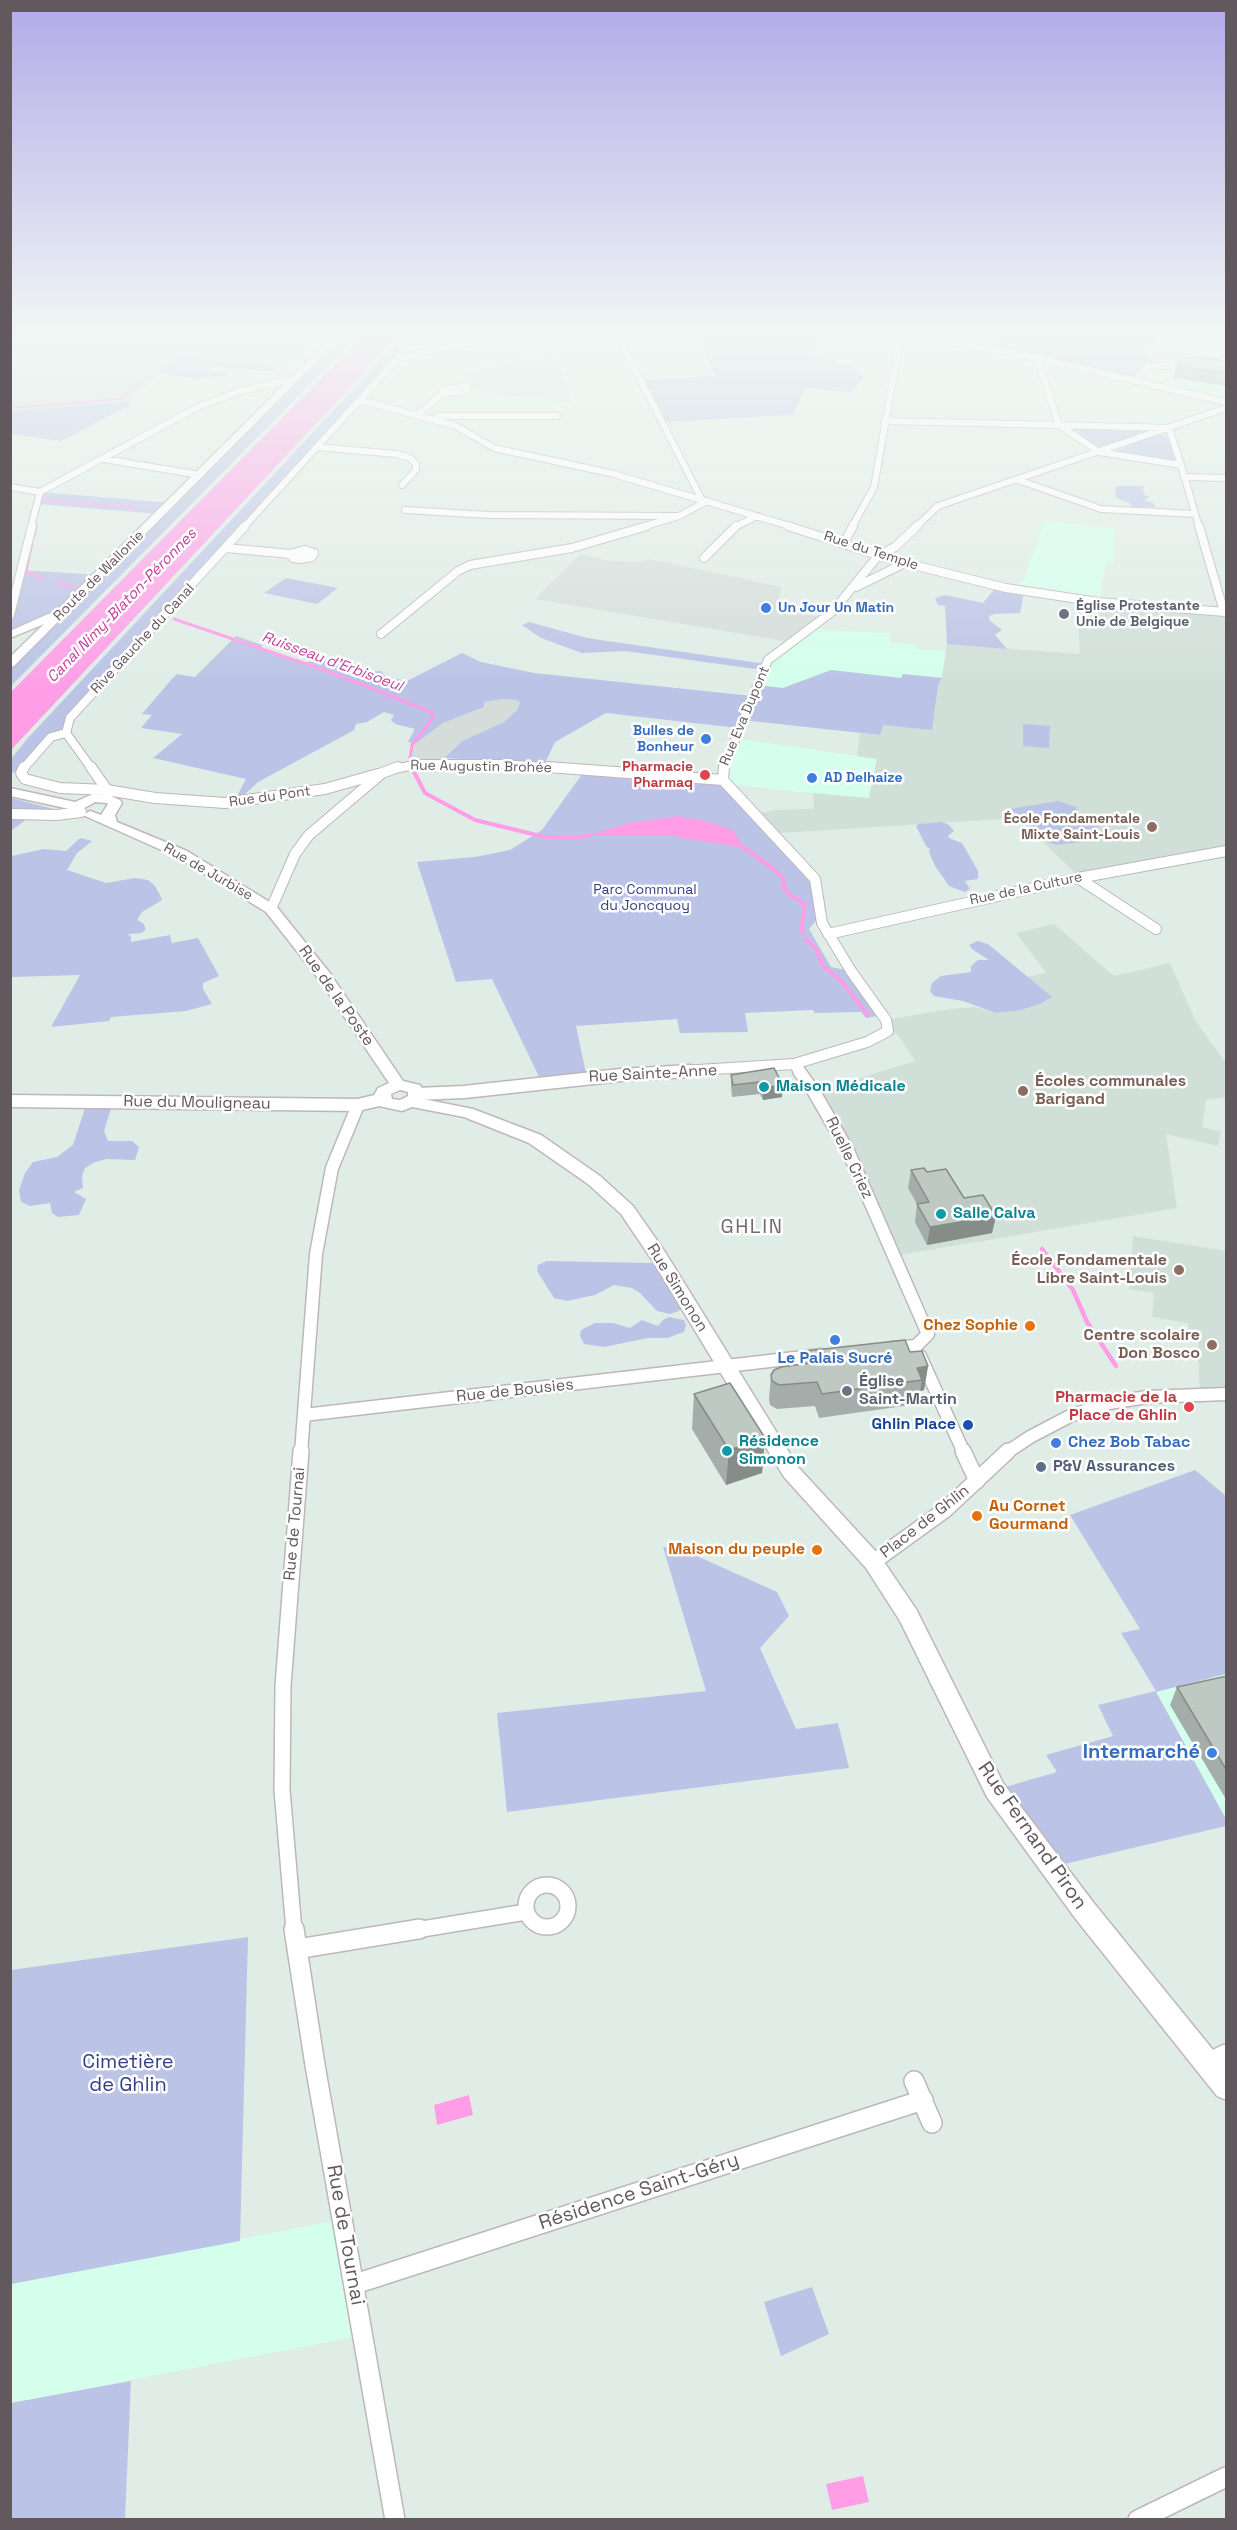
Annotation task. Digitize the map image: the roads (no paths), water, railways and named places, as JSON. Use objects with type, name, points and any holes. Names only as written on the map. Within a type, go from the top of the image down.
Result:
[{"type":"street","points":[[10,487],[40,492],[117,452]]},
{"type":"street","name":"Route de Wallonie","points":[[10,664],[223,452]]},
{"type":"street","name":"Rive Gauche du Canal","points":[[66,733],[70,718],[313,452]]},
{"type":"street","points":[[374,452],[410,458],[416,464],[416,470],[402,485]]},
{"type":"street","name":"Rue du Temple","points":[[514,452],[600,470],[757,516],[878,556],[1045,596],[1225,612]]},
{"type":"street","points":[[381,634],[458,571],[470,565],[572,548],[680,516],[701,507],[705,501],[679,452]]},
{"type":"street","points":[[844,543],[874,487],[879,452]]},
{"type":"street","points":[[1099,452],[1181,465]]},
{"type":"street","name":"Rue Eva Dupont","points":[[723,780],[722,773],[732,745],[768,660],[833,611],[878,556],[895,547],[938,506],[1099,452]]},
{"type":"street","points":[[1177,452],[1225,612]]},
{"type":"street","points":[[104,459],[200,475]]},
{"type":"street","points":[[1185,477],[1227,478]]},
{"type":"street","points":[[1018,480],[1101,509],[1195,514]]},
{"type":"street","points":[[10,615],[40,492]]},
{"type":"street","points":[[405,510],[489,515],[680,516]]},
{"type":"street","points":[[704,558],[737,525],[757,516]]},
{"type":"street","points":[[226,548],[290,554]]},
{"type":"street","points":[[850,591],[906,563]]},
{"type":"street","points":[[10,635],[65,610]]},
{"type":"street","points":[[66,733],[107,804],[25,779],[22,777],[22,770],[51,737],[66,733]]},
{"type":"street","name":"Rue Augustin Brohée","points":[[271,909],[295,854],[309,835],[382,773],[399,767],[419,764],[502,764],[723,780]]},
{"type":"street","name":"Rue du Pont","points":[[155,798],[237,803],[325,789],[382,773]]},
{"type":"street","points":[[723,780],[815,879],[820,916],[828,934]]},
{"type":"street","points":[[10,792],[43,799],[107,804],[155,798]]},
{"type":"street","points":[[10,814],[57,815],[83,811],[81,803],[107,804],[155,798]]},
{"type":"street","name":"Rue de Jurbise","points":[[43,799],[83,811],[107,804],[271,909]]},
{"type":"street","name":"Rue de la Culture","points":[[828,934],[1078,878],[1227,851]]},
{"type":"street","points":[[1078,878],[1156,929]]},
{"type":"street","name":"Rue de la Poste","points":[[271,909],[324,975],[398,1085]]},
{"type":"street","name":"Rue Sainte-Anne","points":[[414,1098],[621,1075],[794,1064],[884,1035],[888,1031],[886,1020],[828,934]]},
{"type":"street","name":"Ruelle Criez","points":[[794,1064],[814,1092],[845,1144],[928,1334],[916,1346]]},
{"type":"street","points":[[398,1085],[410,1086],[414,1098],[396,1106],[383,1099],[384,1091],[398,1085]]},
{"type":"street","name":"Rue Simonon","points":[[414,1098],[500,1124],[535,1139],[594,1180],[627,1210],[659,1256],[791,1472],[873,1563]]},
{"type":"street","name":"Rue du Mouligneau","points":[[10,1101],[358,1105],[383,1099]]},
{"type":"street","name":"Rue de Tournai","points":[[358,1105],[332,1168],[320,1223],[313,1282],[282,1706],[282,1790],[290,1895],[297,1949],[315,2065],[395,2520]]},
{"type":"street","points":[[877,1349],[916,1346]]},
{"type":"street","name":"Place de Ghlin","points":[[916,1346],[977,1481]]},
{"type":"street","name":"Rue de Bousies","points":[[304,1415],[835,1353]]},
{"type":"street","name":"Place de Ghlin","points":[[873,1563],[945,1510],[1000,1457],[1030,1437],[1080,1413],[1109,1403],[1147,1397],[1227,1394]]},
{"type":"street","name":"Rue Fernand Piron","points":[[873,1563],[909,1615],[995,1790],[1084,1910],[1217,2058],[1227,2087]]},
{"type":"street","points":[[297,1949],[526,1912]]},
{"type":"street","points":[[914,2081],[932,2123]]},
{"type":"street","name":"Résidence Saint-Géry","points":[[355,2284],[922,2100]]},
{"type":"street","points":[[1138,2520],[1227,2477]]},
{"type":"water","name":"Canal Nimy-Blaton-Péronnes","points":[[248,452],[290,452],[11,750],[11,692]]},
{"type":"water","points":[[678,816],[702,820],[733,830],[744,848],[672,836],[586,836],[629,823]]},
{"type":"water","points":[[469,2095],[473,2115],[437,2125],[434,2105]]},
{"type":"water","points":[[863,2476],[869,2502],[832,2510],[826,2484]]},
{"type":"waterway","points":[[42,500],[137,508]]},
{"type":"waterway","name":"Ruisseau d'Erbisoeul","points":[[34,536],[36,526]]},
{"type":"waterway","name":"Ruisseau d'Erbisoeul","points":[[32,543],[26,572],[43,578]]},
{"type":"waterway","name":"Ruisseau d'Erbisoeul","points":[[57,582],[72,587]]},
{"type":"waterway","name":"Ruisseau d'Erbisoeul","points":[[174,619],[327,671],[431,712],[433,718],[412,745],[410,758]]},
{"type":"waterway","name":"Ruisseau d'Erbisoeul","points":[[413,770],[425,793],[475,820],[545,837],[573,838],[591,835]]},
{"type":"waterway","name":"Ruisseau d'Erbisoeul","points":[[740,845],[771,867],[784,879],[783,887],[790,895],[805,904],[801,928],[803,933]]},
{"type":"waterway","name":"Ruisseau d'Erbisoeul","points":[[806,939],[817,950],[822,965],[841,981],[868,1015]]},
{"type":"waterway","name":"Ruisseau d'Erbisoeul","points":[[1042,1249],[1073,1290],[1087,1322],[1116,1366]]},
{"type":"place","name":"Un Jour Un Matin","points":[[766,608]]},
{"type":"place","name":"Église Protestante Unie de Belgique","points":[[1064,614]]},
{"type":"place","name":"Bulles de Bonheur","points":[[706,739]]},
{"type":"place","name":"Pharmacie Pharmaq","points":[[705,775]]},
{"type":"place","name":"AD Delhaize","points":[[812,778]]},
{"type":"place","name":"École Fondamentale Mixte Saint-Louis","points":[[1152,827]]},
{"type":"place","name":"Maison Médicale","points":[[764,1087]]},
{"type":"place","name":"Écoles communales Barigand","points":[[1023,1091]]},
{"type":"place","name":"Salle Calva","points":[[941,1214]]},
{"type":"place","name":"École Fondamentale Libre Saint-Louis","points":[[1179,1270]]},
{"type":"place","name":"Chez Sophie","points":[[1030,1326]]},
{"type":"place","name":"Le Palais Sucré","points":[[835,1340]]},
{"type":"place","name":"Centre scolaire Don Bosco","points":[[1212,1345]]},
{"type":"place","name":"Église Saint-Martin","points":[[847,1391]]},
{"type":"place","name":"Pharmacie de la Place de Ghlin","points":[[1189,1407]]},
{"type":"place","name":"Ghlin Place","points":[[968,1425]]},
{"type":"place","name":"Chez Bob Tabac","points":[[1056,1443]]},
{"type":"place","name":"Résidence Simonon","points":[[727,1451]]},
{"type":"place","name":"P&V Assurances","points":[[1041,1467]]},
{"type":"place","name":"Au Cornet Gourmand","points":[[977,1516]]},
{"type":"place","name":"Maison du peuple","points":[[817,1550]]},
{"type":"place","name":"Intermarché","points":[[1212,1753]]},
{"type":"district","name":"GHLIN","points":[[752,1228]]},
{"type":"park label","name":"Parc Communal du Joncquoy","points":[[645,898]]},
{"type":"park label","name":"Cimetière de Ghlin","points":[[128,2074]]}]
